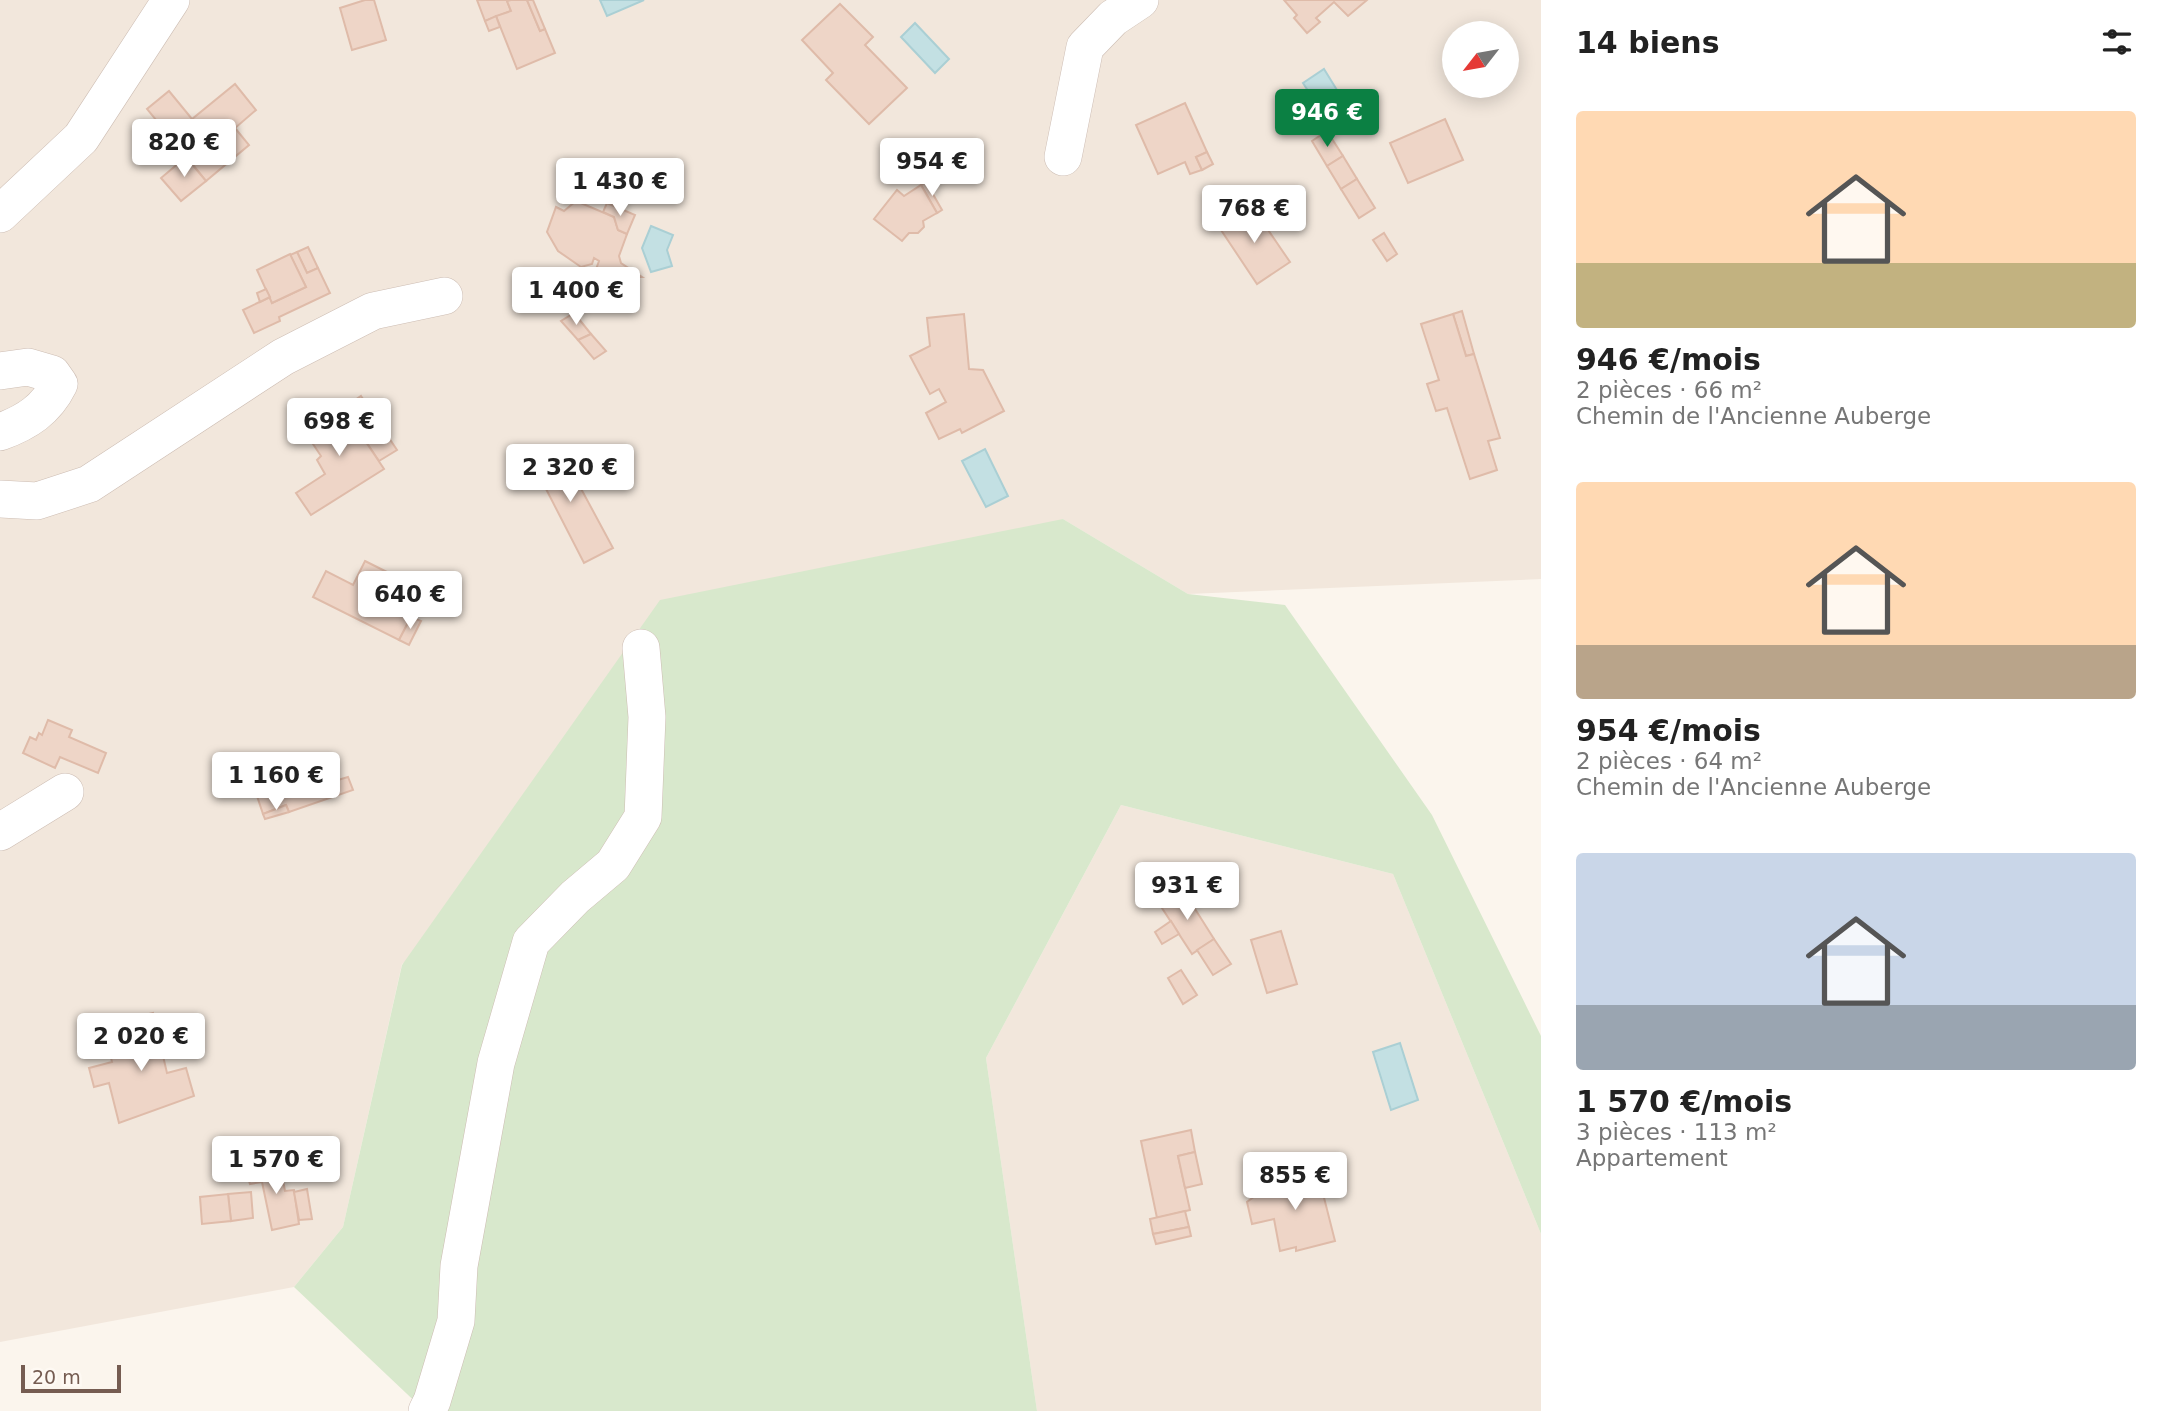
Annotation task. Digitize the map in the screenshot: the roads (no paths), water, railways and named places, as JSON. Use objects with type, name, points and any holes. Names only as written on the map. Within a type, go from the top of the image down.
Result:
[{"type":"street","points":[[0,214],[80,138],[171,0]]},
{"type":"street","points":[[1063,157],[1085,47],[1114,18],[1140,0]]},
{"type":"street","points":[[0,499],[37,502],[89,484],[284,357],[373,311],[444,296]]},
{"type":"street","points":[[0,371],[28,367],[52,374],[59,384],[50,402],[17,425],[0,432]]},
{"type":"street","points":[[427,1411],[456,1321],[459,1266],[495,1063],[531,942],[575,897],[613,865],[643,817],[647,718],[641,648]]},
{"type":"street","points":[[0,832],[65,792]]},
{"type":"water","points":[[600,0],[644,0],[607,16]]},
{"type":"water","points":[[915,23],[949,59],[935,73],[901,37]]},
{"type":"water","points":[[1324,69],[1345,103],[1352,100],[1357,108],[1330,125],[1303,83]]},
{"type":"water","points":[[651,226],[673,235],[667,250],[672,266],[651,272],[642,248]]},
{"type":"water","points":[[985,449],[1008,496],[986,507],[962,461]]},
{"type":"water","points":[[1400,1043],[1418,1100],[1391,1110],[1373,1052]]}]
